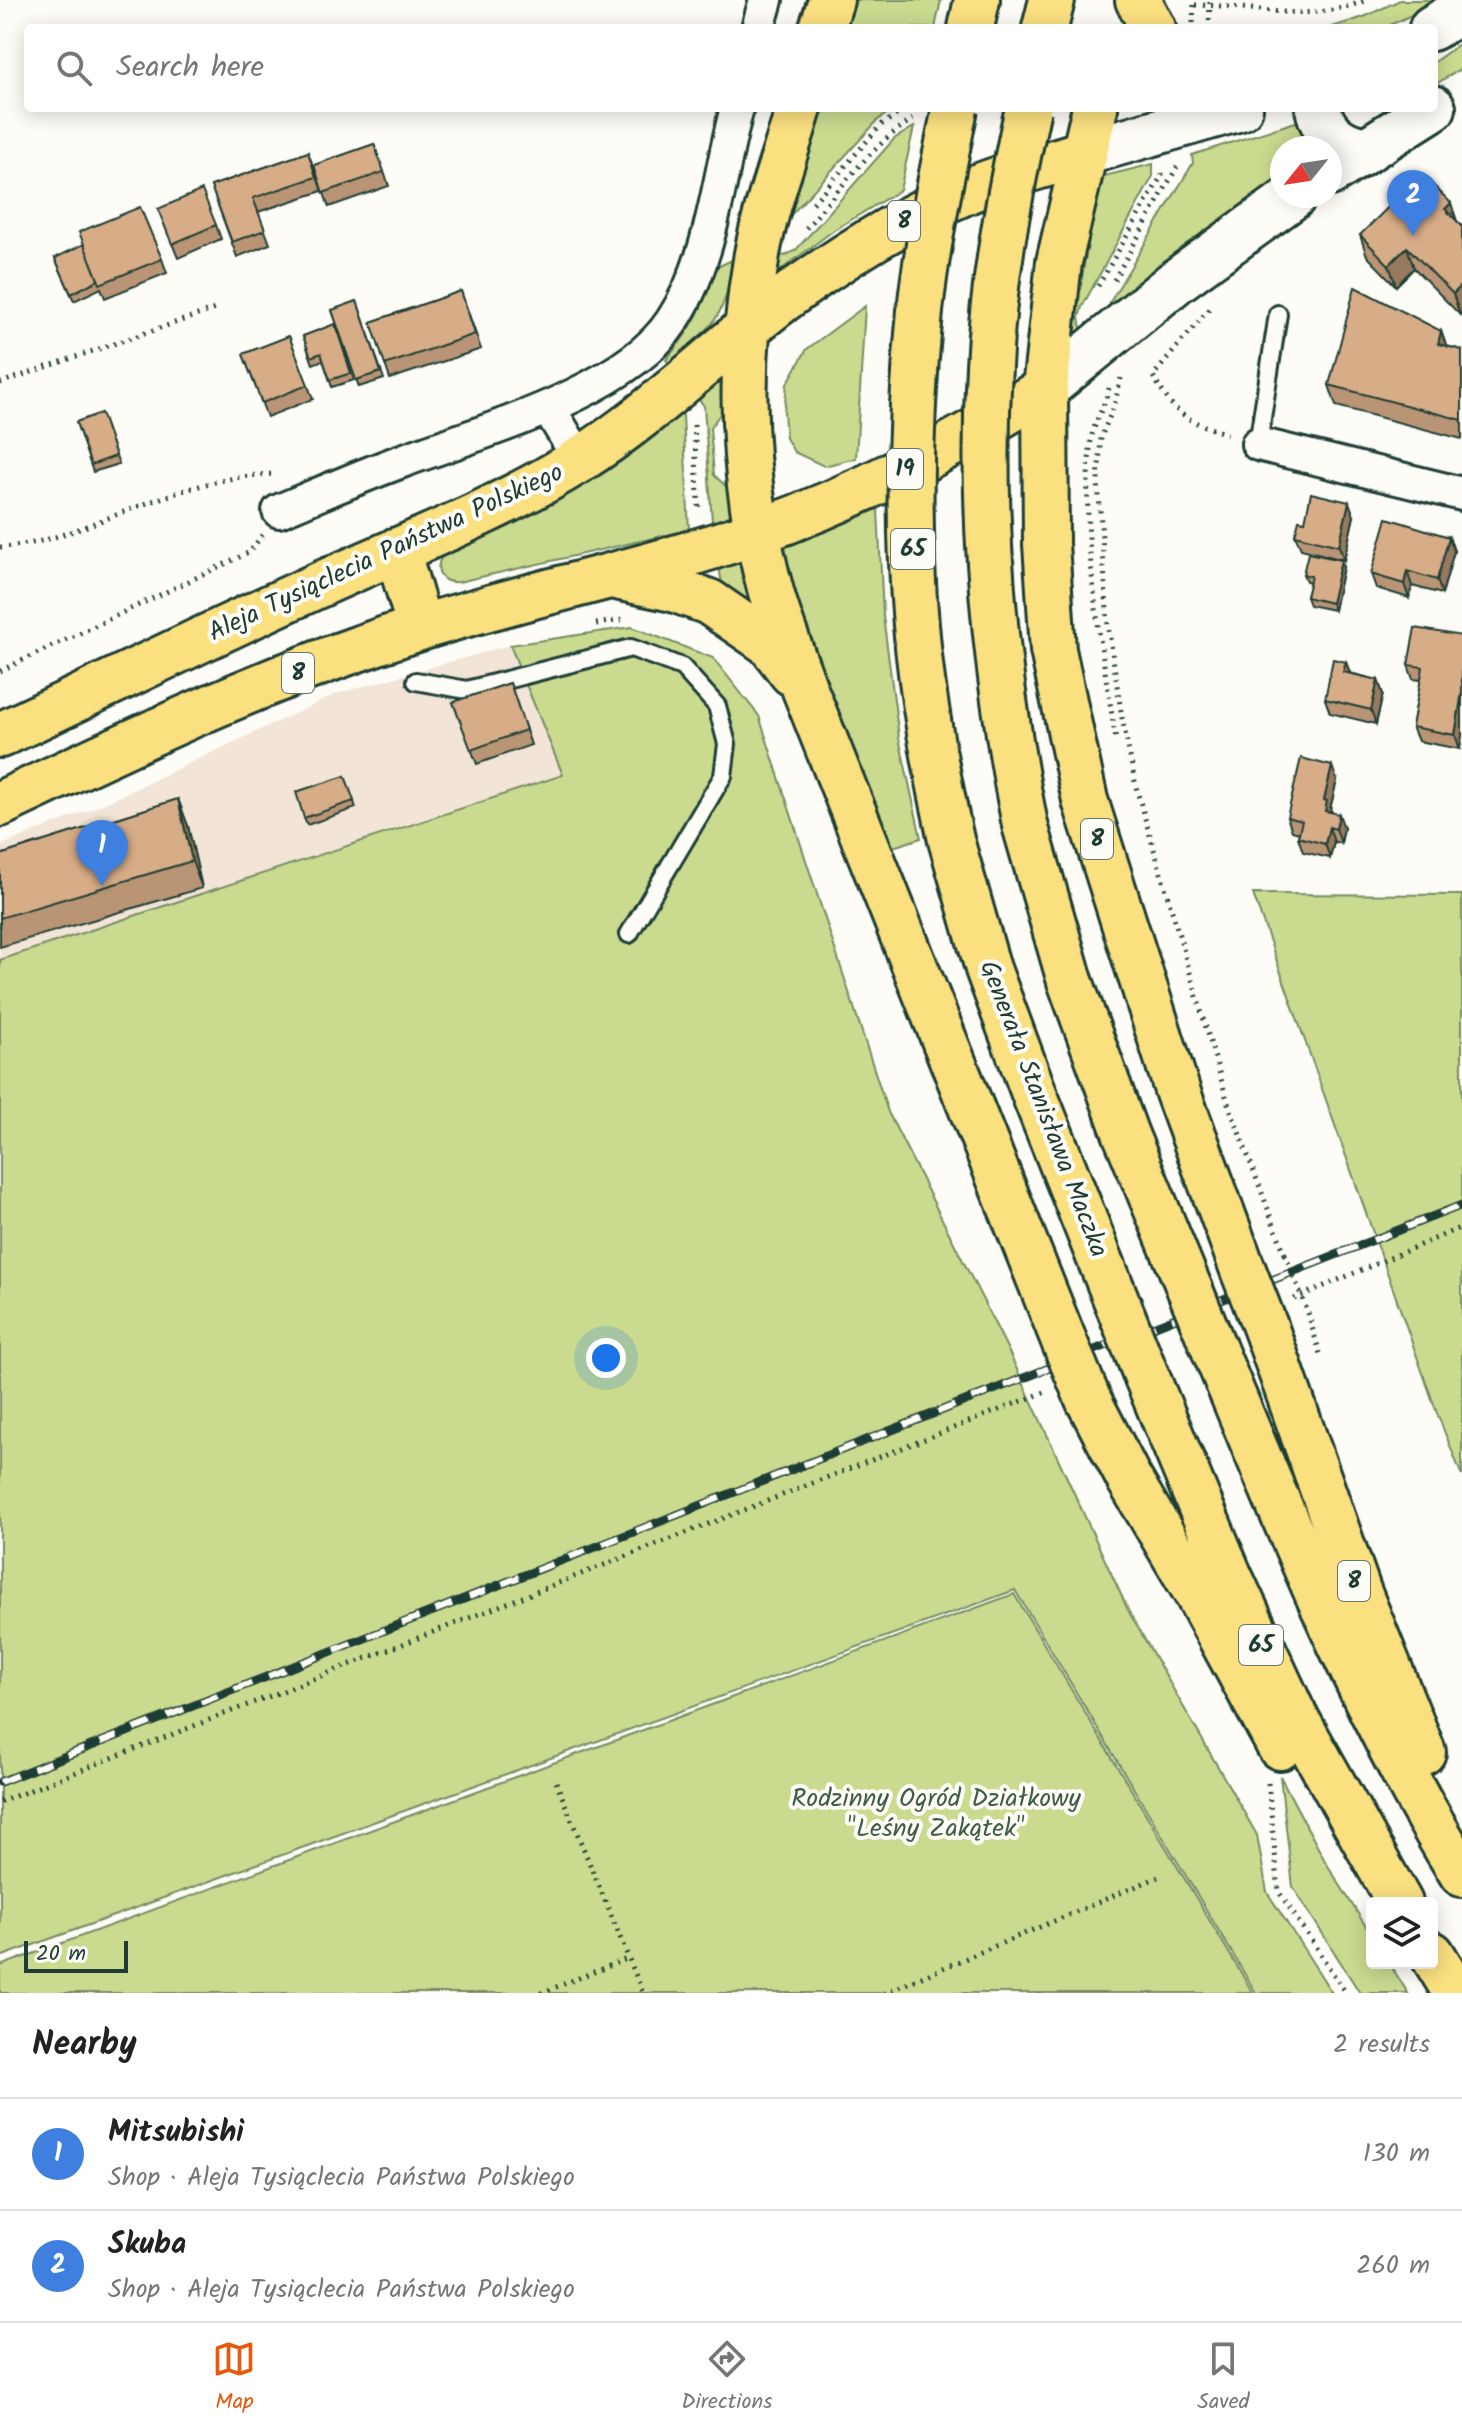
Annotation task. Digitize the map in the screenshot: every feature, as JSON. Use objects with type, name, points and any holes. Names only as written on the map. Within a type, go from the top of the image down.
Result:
[{"type":"highway","points":[[823,24],[831,0]]},
{"type":"highway","points":[[972,24],[977,0]]},
{"type":"highway","points":[[1046,24],[1052,0]]},
{"type":"highway","points":[[1114,24],[1118,0]]},
{"type":"highway","points":[[1138,0],[1151,24]]},
{"type":"highway","points":[[798,112],[758,251],[747,330],[744,418],[757,532],[771,594],[805,690]]},
{"type":"highway","name":"Generała Stanisława Maczka","points":[[954,112],[927,256],[914,402],[912,541],[920,656],[932,750],[951,840],[988,969],[1035,1096],[1229,1575],[1292,1711],[1397,1897]]},
{"type":"highway","points":[[1027,112],[1010,198],[989,365],[988,537],[995,640],[1007,734],[1025,825],[1070,981],[1126,1135],[1300,1556],[1373,1714],[1462,1874]]},
{"type":"highway","points":[[1083,153],[1094,112]]},
{"type":"highway","name":"8","points":[[747,330],[796,290],[911,217],[968,190],[1083,153]]},
{"type":"highway","name":"8","points":[[1083,153],[1059,262],[1045,389],[1046,544],[1053,650],[1085,800],[1178,1093],[1243,1270],[1279,1314],[1359,1593],[1417,1741],[1462,1824]]},
{"type":"highway","name":"Aleja Tysiąclecia Państwa Polskiego","points":[[0,735],[474,516],[580,460],[678,387],[747,330]]},
{"type":"highway","name":"19","points":[[609,575],[757,532],[847,496],[920,461],[1045,389]]},
{"type":"highway","points":[[397,550],[420,628]]},
{"type":"highway","name":"8","points":[[0,804],[218,706],[420,628],[609,575],[673,589],[709,602],[769,643],[805,690],[1064,1341],[1068,1395],[1128,1477],[1196,1592],[1337,1848],[1376,1897]]},
{"type":"highway","points":[[1438,1965],[1454,1993]]},
{"type":"highway","points":[[1433,1969],[1454,1993]]},
{"type":"main road","points":[[1438,24],[1462,10]]},
{"type":"main road","points":[[1438,106],[1462,91]]},
{"type":"main road","points":[[1083,153],[1227,112]]},
{"type":"main road","points":[[1320,112],[1326,128],[1336,140],[1367,150]]},
{"type":"main road","points":[[1342,166],[1428,112]]},
{"type":"main road","points":[[1045,389],[1178,280],[1277,208]]},
{"type":"street","points":[[759,24],[766,0]]},
{"type":"street","points":[[279,511],[373,471],[548,407],[632,364],[672,322],[695,279],[736,112]]},
{"type":"street","points":[[548,407],[580,460]]},
{"type":"street","points":[[1258,444],[1462,494]]},
{"type":"lane","points":[[1258,444],[1278,314]]},
{"type":"lane","points":[[416,681],[467,690],[631,648],[682,667],[717,706],[727,744],[723,776],[629,934]]},
{"type":"path","points":[[1192,24],[1195,2],[1294,14],[1325,13],[1366,0]]},
{"type":"path","points":[[1209,24],[1210,2]]},
{"type":"path","points":[[1114,280],[1176,170],[1181,153],[1164,132]]},
{"type":"path","points":[[1164,132],[1162,175],[1092,296],[1087,311],[1087,331],[1123,362],[1120,387],[1101,437],[1098,514],[1108,625],[1137,791],[1228,1103],[1308,1313]]},
{"type":"path","points":[[1217,299],[1153,376],[1166,399],[1191,422],[1258,444]]},
{"type":"path","points":[[0,383],[218,308]]},
{"type":"path","points":[[1103,343],[1110,377],[1108,392],[1092,435],[1090,453],[1091,555],[1118,752]]},
{"type":"path","points":[[0,547],[57,538],[173,493],[249,474],[280,474]]},
{"type":"path","points":[[0,671],[250,552],[279,511]]},
{"type":"path","points":[[591,625],[628,620]]},
{"type":"path","points":[[1279,1314],[1462,1227]]},
{"type":"path","points":[[0,1802],[1068,1395]]},
{"type":"path","points":[[556,1782],[643,1993]]},
{"type":"path","points":[[1268,1783],[1279,1892],[1346,1993]]},
{"type":"path","points":[[884,1993],[1158,1877]]},
{"type":"path","points":[[541,1993],[629,1958]]},
{"type":"shaded area","points":[[510,645],[563,775],[0,960],[0,846],[101,805],[336,694]]},
{"type":"green space","points":[[852,0],[941,0],[936,24],[844,24]]},
{"type":"green space","points":[[1400,0],[1443,0],[1392,24],[1342,24]]},
{"type":"green space","points":[[1462,42],[1462,68],[1438,83],[1438,59]]},
{"type":"green space","points":[[817,112],[889,112],[878,120],[788,218],[786,214]]},
{"type":"green space","points":[[1302,120],[1310,136],[1270,136],[1270,187],[1204,232],[1110,308],[1110,302],[1193,163],[1192,155]]},
{"type":"green space","points":[[914,127],[900,190],[834,230],[774,275],[777,254],[785,256],[796,250],[894,139]]},
{"type":"green space","points":[[1153,164],[1153,176],[1082,307],[1079,318],[1082,332],[1070,344],[1100,177]]},
{"type":"green space","points":[[732,260],[726,296],[715,320],[669,363],[666,360],[702,306],[715,268]]},
{"type":"green space","points":[[865,306],[856,458],[824,466],[794,452],[786,438],[784,412],[787,384],[807,349]]},
{"type":"green space","points":[[722,377],[723,410],[710,428],[714,475],[728,488],[731,517],[712,522],[704,406],[696,396]]},
{"type":"green space","points":[[681,410],[689,530],[458,582],[447,581],[440,574],[440,560],[446,552]]},
{"type":"green space","points":[[878,509],[883,616],[899,738],[921,838],[890,848],[817,663],[782,548]]},
{"type":"green space","points":[[739,561],[752,612],[724,595],[719,567]]},
{"type":"green space","points":[[632,627],[713,658],[759,716],[888,1112],[1007,1348],[1129,1612],[1257,1835],[1267,1892],[1332,1993],[1256,1993],[1015,1590],[0,1957],[0,960],[563,775],[510,645]]},
{"type":"green space","points":[[1253,894],[1462,895],[1462,1476],[1437,1413]]},
{"type":"green space","name":"Rodzinny Ogród Działkowy \"Leśny Zakątek\"","points":[[1014,1594],[1253,1993],[0,1993],[0,1966]]},
{"type":"green space","points":[[1280,1776],[1325,1861],[1366,1926],[1366,1969],[1393,1969],[1408,1993],[1360,1993],[1293,1887]]},
{"type":"building","points":[[374,144],[384,172],[323,193],[314,165]]},
{"type":"building","points":[[308,152],[316,177],[253,198],[265,230],[232,242],[211,186]]},
{"type":"building","points":[[1422,174],[1451,203],[1445,209],[1462,226],[1462,285],[1453,294],[1407,247],[1389,265],[1360,235]]},
{"type":"building","points":[[202,190],[216,225],[172,244],[158,209]]},
{"type":"building","points":[[140,207],[162,259],[100,284],[79,232]]},
{"type":"building","points":[[84,244],[98,280],[71,294],[55,258]]},
{"type":"building","points":[[1355,287],[1441,331],[1438,344],[1462,350],[1462,420],[1329,385]]},
{"type":"building","points":[[461,291],[475,334],[385,365],[371,322]]},
{"type":"building","points":[[357,301],[381,372],[356,380],[332,310]]},
{"type":"building","points":[[335,324],[351,373],[330,380],[321,353],[311,357],[303,336]]},
{"type":"building","points":[[289,336],[308,385],[262,403],[243,354]]},
{"type":"building","points":[[101,413],[116,456],[91,465],[76,422]]},
{"type":"building","points":[[1311,493],[1349,502],[1339,546],[1295,535],[1299,520],[1305,521]]},
{"type":"building","points":[[1387,518],[1449,537],[1437,580],[1407,571],[1404,584],[1371,574]]},
{"type":"building","points":[[1308,553],[1341,560],[1331,603],[1306,597],[1311,576],[1303,574]]},
{"type":"building","points":[[1415,628],[1462,636],[1462,692],[1455,735],[1412,727],[1423,667],[1408,665]]},
{"type":"building","points":[[1333,659],[1346,662],[1343,672],[1378,680],[1371,710],[1325,699]]},
{"type":"building","points":[[510,683],[526,730],[471,750],[453,702]]},
{"type":"building","points":[[1301,758],[1332,766],[1324,800],[1327,801],[1325,811],[1339,814],[1336,829],[1329,827],[1325,844],[1298,837],[1302,821],[1287,817]]},
{"type":"building","points":[[345,776],[354,801],[304,818],[296,792]]},
{"type":"building","points":[[178,799],[192,861],[0,918],[0,855]]},
{"type":"railway","points":[[0,1782],[1462,1205]]},
{"type":"place","name":"Skuba","points":[[1413,236]]},
{"type":"place","name":"Mitsubishi","points":[[102,886]]}]
